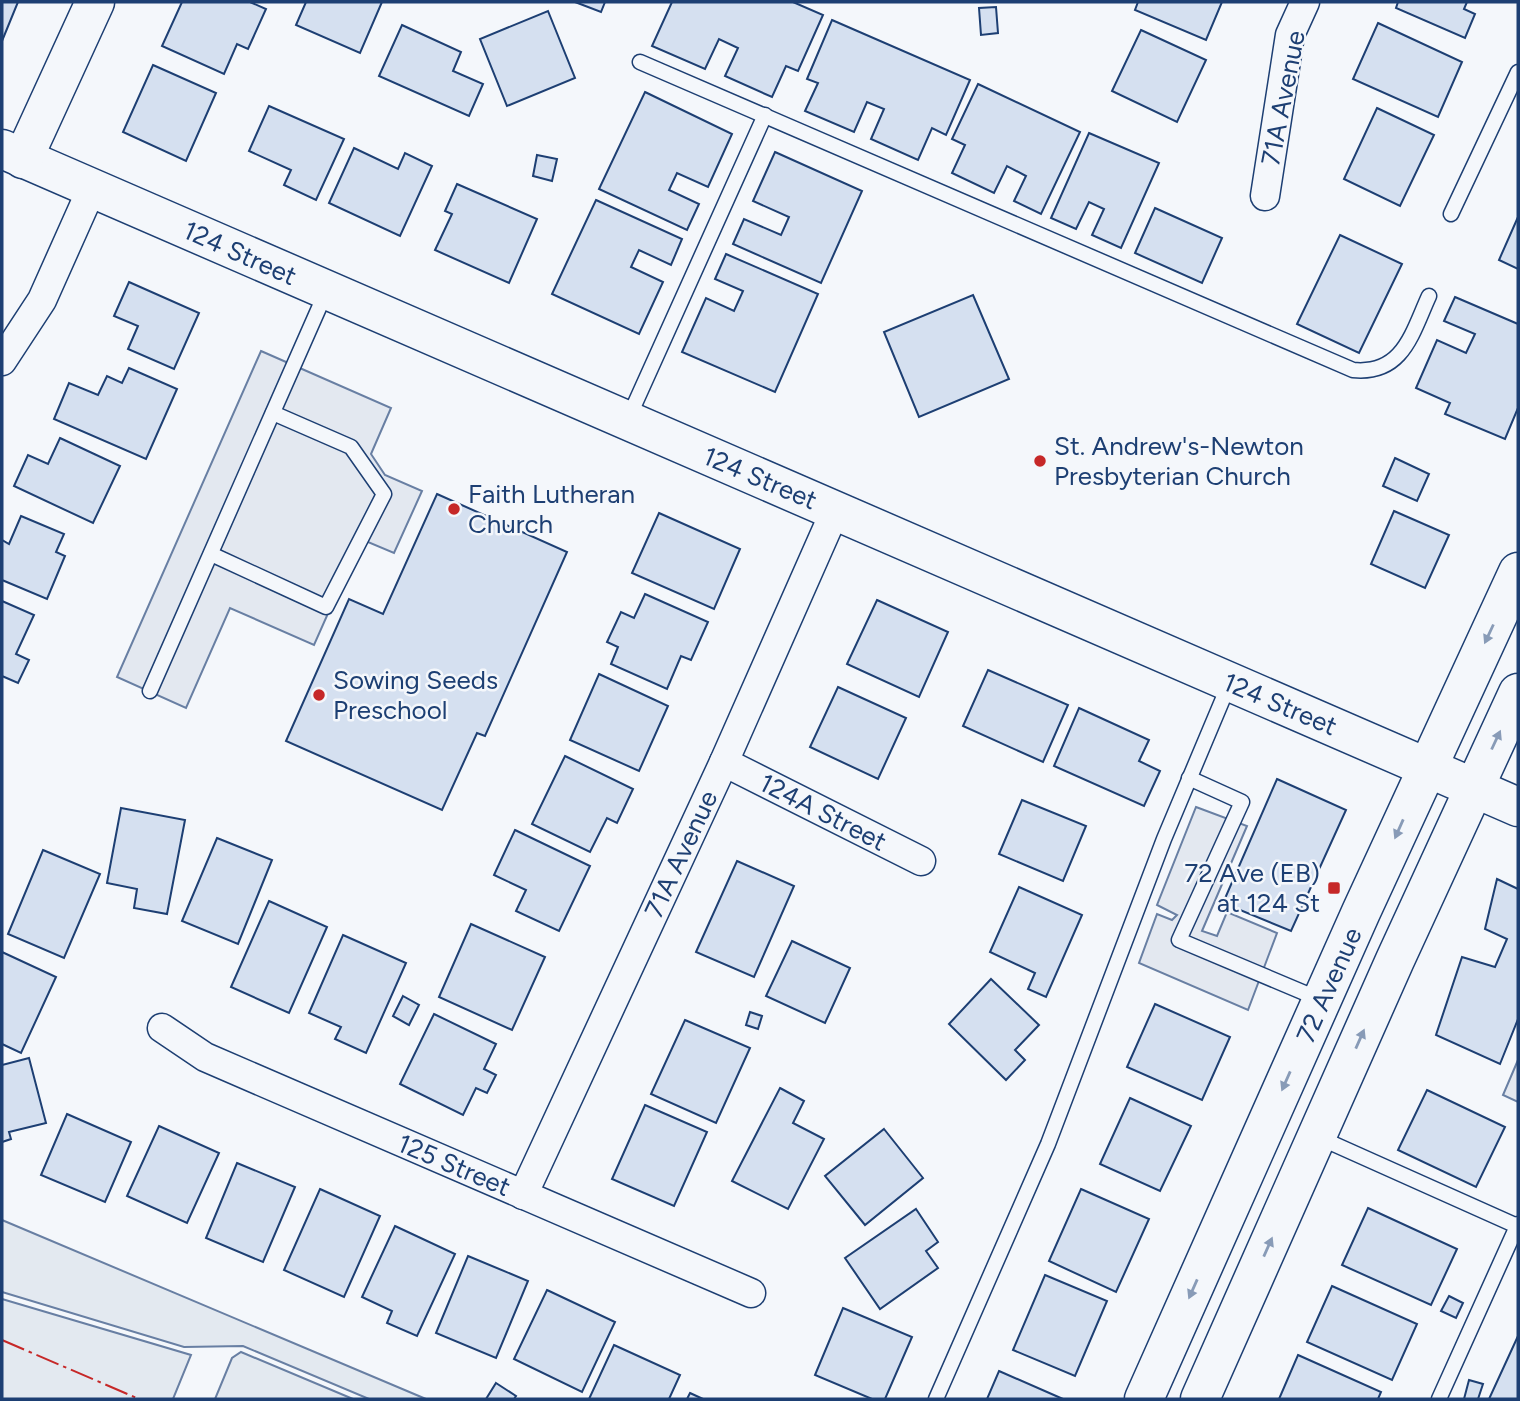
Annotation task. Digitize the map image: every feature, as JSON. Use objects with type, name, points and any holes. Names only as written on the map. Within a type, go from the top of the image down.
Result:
[{"type":"street","points":[[13,154],[95,2]]},
{"type":"street","name":"71A Avenue","points":[[1265,196],[1290,36],[1305,2]]},
{"type":"street","name":"124 Street","points":[[13,154],[1518,807]]},
{"type":"street","points":[[2,361],[42,300],[92,188]]},
{"type":"street","name":"71A Avenue","points":[[523,1195],[724,762],[835,511]]},
{"type":"street","name":"72 Avenue","points":[[1144,1399],[1322,1000],[1518,572]]},
{"type":"street","name":"72 Avenue","points":[[1200,1399],[1518,692]]},
{"type":"street","name":"124A Street","points":[[724,762],[921,861]]},
{"type":"street","name":"125 Street","points":[[162,1028],[205,1057],[751,1293]]},
{"type":"lane","points":[[640,62],[1353,370],[1373,371],[1395,359],[1408,341],[1429,296]]},
{"type":"lane","points":[[1451,214],[1518,72]]},
{"type":"lane","points":[[627,421],[765,115]]},
{"type":"lane","points":[[150,691],[327,290]]},
{"type":"lane","points":[[211,554],[326,607],[384,494],[351,447],[273,414]]},
{"type":"lane","points":[[936,1399],[1048,1144],[1189,778],[1230,682]]},
{"type":"lane","points":[[1189,778],[1242,802],[1178,940],[1322,1000]]},
{"type":"lane","points":[[1317,1137],[1518,1225],[1439,1399]]},
{"type":"shaded area","points":[[261,351],[391,408],[371,454],[385,475],[422,491],[394,553],[361,539],[314,645],[230,608],[186,708],[117,677]]},
{"type":"shaded area","points":[[1196,807],[1247,826],[1202,931],[1217,936],[1227,912],[1277,933],[1248,1010],[1139,963],[1157,914],[1172,920],[1177,915],[1157,905]]},
{"type":"shaded area","points":[[1518,1060],[1518,1102],[1503,1095]]},
{"type":"shaded area","points":[[2,1220],[426,1399],[369,1399],[243,1346],[184,1347],[2,1292]]},
{"type":"shaded area","points":[[2,1299],[191,1355],[173,1399],[2,1399]]},
{"type":"shaded area","points":[[241,1352],[353,1399],[215,1399],[232,1358]]},
{"type":"building","points":[[2,2],[18,2],[2,41]]},
{"type":"building","points":[[182,2],[250,2],[266,9],[248,49],[237,44],[224,74],[162,46]]},
{"type":"building","points":[[306,2],[382,2],[360,53],[296,25]]},
{"type":"building","points":[[575,2],[605,2],[601,12]]},
{"type":"building","points":[[672,2],[793,2],[823,15],[798,71],[786,66],[772,97],[725,76],[738,48],[719,39],[705,69],[652,46]]},
{"type":"building","points":[[1138,2],[1222,2],[1206,40],[1135,10]]},
{"type":"building","points":[[1398,2],[1467,2],[1464,9],[1475,14],[1465,38],[1396,8]]},
{"type":"building","points":[[996,7],[998,33],[981,35],[979,8]]},
{"type":"building","points":[[548,11],[575,78],[507,106],[480,39]]},
{"type":"building","points":[[832,20],[970,80],[946,135],[932,128],[918,160],[871,139],[884,109],[867,102],[854,132],[805,111],[818,83],[807,79]]},
{"type":"building","points":[[1378,23],[1462,62],[1438,117],[1353,79]]},
{"type":"building","points":[[402,25],[461,52],[453,71],[483,84],[469,116],[379,76]]},
{"type":"building","points":[[1141,30],[1206,60],[1177,122],[1112,91]]},
{"type":"building","points":[[153,65],[216,93],[186,161],[123,132]]},
{"type":"building","points":[[978,84],[1080,132],[1041,214],[1014,201],[1026,176],[1007,166],[994,193],[952,173],[965,145],[952,139]]},
{"type":"building","points":[[645,92],[732,134],[708,187],[677,173],[669,190],[699,204],[687,230],[599,189]]},
{"type":"building","points":[[269,106],[344,139],[316,200],[284,185],[291,170],[249,151]]},
{"type":"building","points":[[1377,108],[1434,135],[1400,206],[1344,179]]},
{"type":"building","points":[[1089,133],[1159,163],[1121,248],[1092,235],[1104,209],[1089,202],[1076,229],[1051,218]]},
{"type":"building","points":[[354,148],[398,169],[405,153],[432,166],[400,236],[329,203]]},
{"type":"building","points":[[775,152],[862,191],[821,283],[733,244],[744,219],[781,235],[789,217],[753,201]]},
{"type":"building","points":[[537,155],[557,159],[552,181],[533,176]]},
{"type":"building","points":[[457,184],[537,219],[509,283],[435,250],[452,214],[445,211]]},
{"type":"building","points":[[596,200],[682,239],[671,265],[639,250],[631,267],[663,282],[639,334],[552,294]]},
{"type":"building","points":[[1155,208],[1222,238],[1202,283],[1135,253]]},
{"type":"building","points":[[1518,217],[1518,269],[1499,260]]},
{"type":"building","points":[[1340,235],[1402,264],[1359,353],[1297,324]]},
{"type":"building","points":[[726,254],[818,294],[775,392],[682,352],[706,298],[734,311],[743,291],[715,279]]},
{"type":"building","points":[[129,282],[199,313],[174,369],[128,349],[138,326],[114,316]]},
{"type":"building","points":[[973,295],[1009,379],[919,417],[884,332]]},
{"type":"building","points":[[1455,297],[1518,324],[1518,408],[1505,439],[1445,414],[1450,403],[1416,388],[1437,340],[1466,353],[1475,334],[1444,321]]},
{"type":"building","points":[[129,368],[177,389],[146,459],[54,419],[69,383],[98,395],[107,376],[122,383]]},
{"type":"building","points":[[60,438],[120,466],[93,523],[14,486],[28,455],[48,464]]},
{"type":"building","points":[[1395,458],[1429,474],[1417,501],[1383,486]]},
{"type":"building","points":[[437,494],[567,552],[485,736],[477,733],[442,810],[286,741],[349,599],[383,614]]},
{"type":"building","points":[[1394,511],[1449,535],[1425,588],[1371,564]]},
{"type":"building","points":[[659,513],[740,549],[714,609],[632,573]]},
{"type":"building","points":[[21,516],[64,534],[56,552],[65,556],[47,599],[2,580],[2,540],[9,544]]},
{"type":"building","points":[[645,594],[708,622],[691,660],[681,656],[667,689],[611,664],[618,647],[607,642],[621,612],[634,618]]},
{"type":"building","points":[[877,600],[948,632],[919,697],[847,664]]},
{"type":"building","points":[[2,601],[34,615],[16,654],[29,660],[18,683],[2,676]]},
{"type":"building","points":[[988,670],[1068,705],[1043,762],[963,726]]},
{"type":"building","points":[[599,674],[668,706],[639,771],[570,740]]},
{"type":"building","points":[[838,687],[906,718],[878,779],[810,747]]},
{"type":"building","points":[[1079,708],[1149,740],[1139,761],[1160,771],[1144,806],[1054,766]]},
{"type":"building","points":[[565,756],[633,789],[617,823],[607,818],[590,852],[532,824]]},
{"type":"building","points":[[1277,779],[1346,810],[1291,931],[1223,903]]},
{"type":"building","points":[[1022,800],[1086,826],[1063,881],[999,854]]},
{"type":"building","points":[[121,808],[185,820],[167,914],[134,908],[137,889],[107,883]]},
{"type":"building","points":[[515,830],[590,866],[559,931],[516,911],[526,890],[494,875]]},
{"type":"building","points":[[217,838],[272,860],[238,944],[182,921]]},
{"type":"building","points":[[43,850],[100,874],[64,958],[8,934]]},
{"type":"building","points":[[737,861],[794,886],[754,977],[696,952]]},
{"type":"building","points":[[1497,879],[1518,889],[1518,1019],[1500,1064],[1436,1035],[1462,957],[1495,967],[1507,939],[1485,929]]},
{"type":"building","points":[[1019,887],[1082,915],[1046,997],[1028,989],[1035,973],[990,952]]},
{"type":"building","points":[[269,901],[327,927],[289,1013],[231,987]]},
{"type":"building","points":[[471,924],[545,957],[512,1030],[439,997]]},
{"type":"building","points":[[343,935],[406,963],[366,1053],[335,1039],[341,1027],[309,1013]]},
{"type":"building","points":[[792,941],[850,968],[825,1023],[766,996]]},
{"type":"building","points":[[2,952],[56,977],[21,1053],[2,1044]]},
{"type":"building","points":[[991,979],[1039,1025],[1015,1050],[1025,1060],[1006,1080],[949,1024]]},
{"type":"building","points":[[403,996],[419,1005],[409,1025],[393,1016]]},
{"type":"building","points":[[1155,1004],[1230,1037],[1202,1100],[1127,1067]]},
{"type":"building","points":[[750,1012],[762,1016],[758,1029],[746,1025]]},
{"type":"building","points":[[434,1014],[496,1044],[484,1069],[496,1075],[487,1093],[476,1088],[463,1115],[400,1084]]},
{"type":"building","points":[[685,1020],[750,1048],[716,1123],[651,1094]]},
{"type":"building","points":[[29,1058],[46,1123],[9,1132],[11,1139],[2,1142],[2,1065]]},
{"type":"building","points":[[780,1088],[804,1101],[793,1123],[824,1139],[788,1209],[732,1181]]},
{"type":"building","points":[[1427,1090],[1505,1127],[1476,1187],[1398,1150]]},
{"type":"building","points":[[1130,1098],[1191,1126],[1160,1191],[1100,1164]]},
{"type":"building","points":[[645,1105],[707,1132],[674,1206],[612,1179]]},
{"type":"building","points":[[67,1114],[131,1142],[105,1202],[41,1175]]},
{"type":"building","points":[[159,1126],[219,1153],[187,1223],[127,1196]]},
{"type":"building","points":[[884,1129],[923,1178],[865,1225],[825,1176]]},
{"type":"building","points":[[237,1163],[295,1187],[263,1262],[206,1238]]},
{"type":"building","points":[[320,1189],[380,1216],[344,1297],[284,1270]]},
{"type":"building","points":[[1081,1189],[1149,1219],[1116,1292],[1049,1261]]},
{"type":"building","points":[[1368,1208],[1457,1249],[1431,1305],[1342,1265]]},
{"type":"building","points":[[916,1209],[938,1242],[926,1251],[938,1268],[880,1309],[845,1258]]},
{"type":"building","points":[[395,1226],[455,1254],[417,1336],[387,1323],[392,1311],[362,1297]]},
{"type":"building","points":[[468,1256],[528,1281],[496,1358],[436,1333]]},
{"type":"building","points":[[1045,1275],[1107,1301],[1075,1376],[1013,1350]]},
{"type":"building","points":[[1332,1286],[1417,1324],[1392,1380],[1307,1342]]},
{"type":"building","points":[[547,1290],[615,1322],[582,1392],[514,1359]]},
{"type":"building","points":[[1449,1296],[1463,1303],[1456,1318],[1441,1311]]},
{"type":"building","points":[[843,1308],[912,1337],[885,1399],[872,1399],[815,1375]]},
{"type":"building","points":[[1518,1336],[1518,1399],[1489,1399]]},
{"type":"building","points":[[614,1345],[680,1375],[669,1399],[589,1399]]},
{"type":"building","points":[[1298,1355],[1381,1392],[1378,1399],[1279,1399]]},
{"type":"building","points":[[999,1371],[1063,1399],[987,1399]]},
{"type":"building","points":[[1469,1380],[1483,1384],[1478,1399],[1464,1399]]},
{"type":"building","points":[[496,1383],[516,1396],[514,1399],[486,1399]]},
{"type":"building","points":[[690,1393],[703,1399],[687,1399]]},
{"type":"power","points":[[2,1340],[139,1399]]},
{"type":"place","name":"St. Andrew's-Newton Presbyterian Church","points":[[1040,461]]},
{"type":"place","name":"Faith Lutheran Church","points":[[454,509]]},
{"type":"place","name":"Sowing Seeds Preschool","points":[[319,695]]},
{"type":"place","name":"72 Ave (EB) at 124 St","points":[[1334,888]]}]
